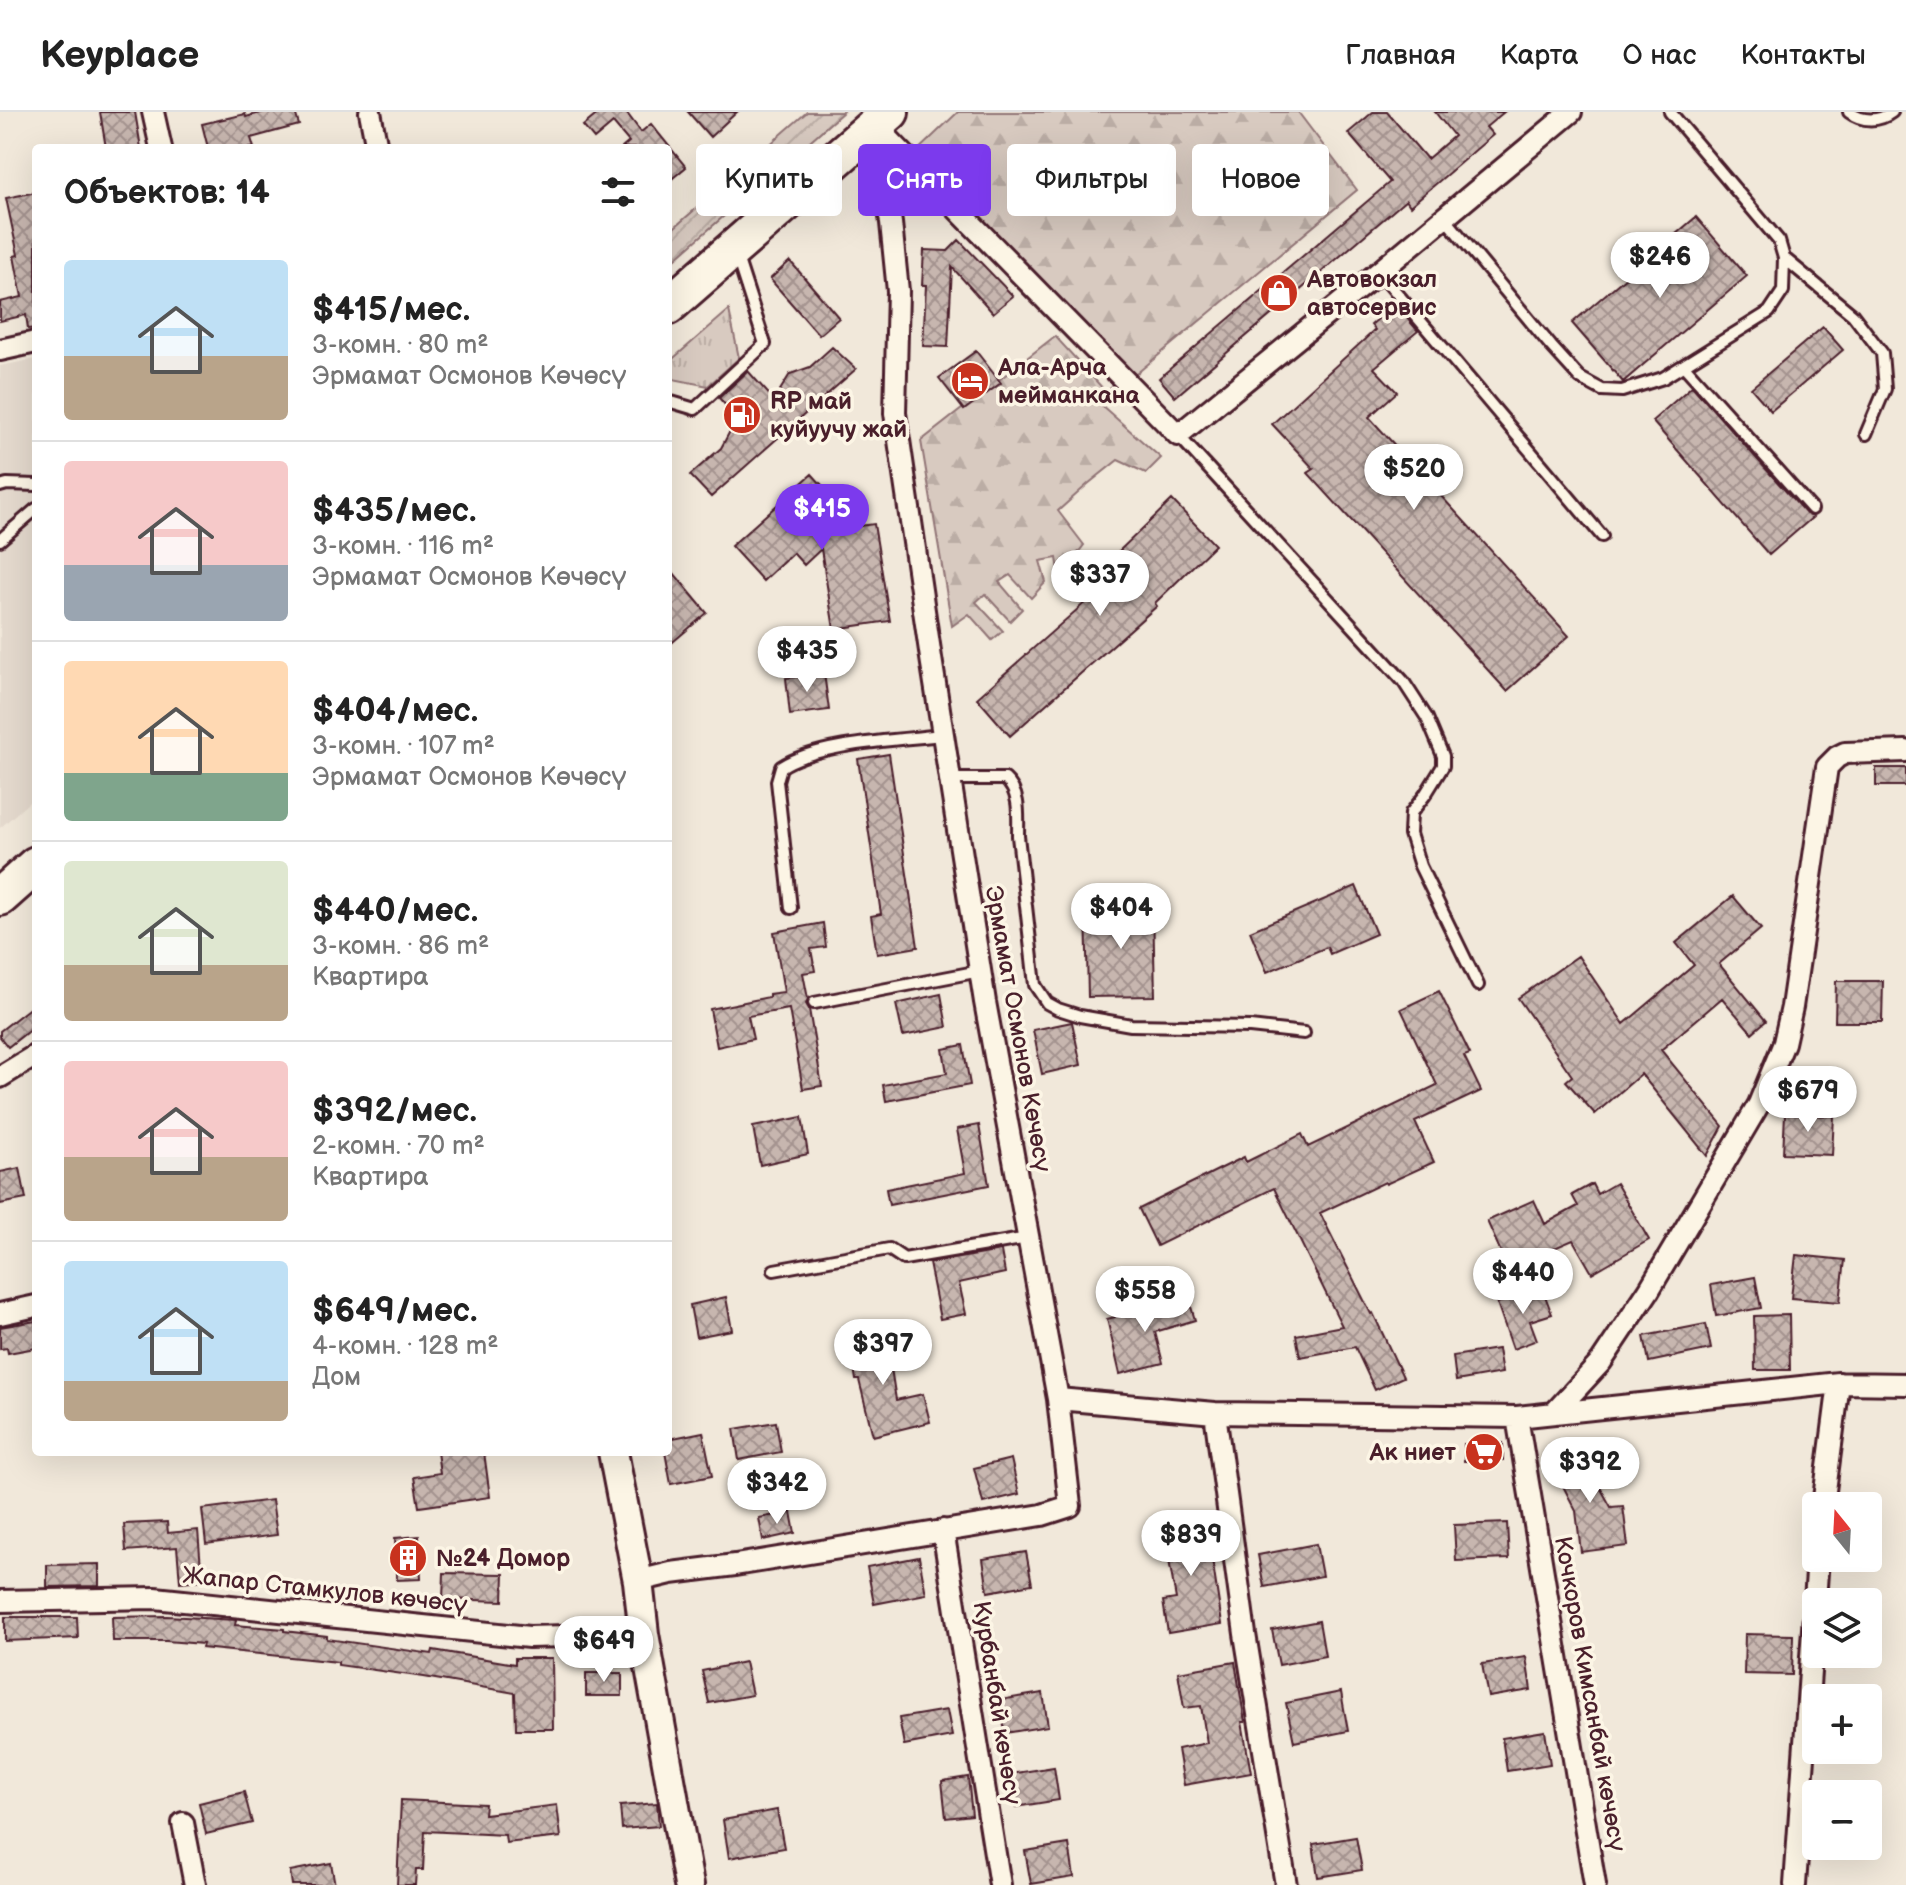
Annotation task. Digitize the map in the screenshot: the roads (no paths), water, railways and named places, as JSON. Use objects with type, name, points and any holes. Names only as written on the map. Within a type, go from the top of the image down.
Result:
[{"type":"highway","points":[[672,302],[882,119]]},
{"type":"highway","points":[[0,897],[32,869]]},
{"type":"main road","points":[[614,1456],[689,1885]]},
{"type":"street","points":[[153,112],[160,144]]},
{"type":"street","points":[[370,112],[376,144]]},
{"type":"street","points":[[882,119],[1178,435],[1571,112]]},
{"type":"street","name":"Эрмамат Осмонов Көчөсү","points":[[638,1581],[671,1573],[1042,1515],[1070,1506],[1058,1399],[980,971],[895,413],[898,291],[882,119]]},
{"type":"street","points":[[0,350],[32,343]]},
{"type":"street","points":[[1554,1413],[1601,1362],[1649,1290],[1759,1104],[1784,1043],[1792,1007],[1827,767],[1845,753],[1906,751]]},
{"type":"street","points":[[0,1077],[32,1057]]},
{"type":"street","points":[[0,1314],[32,1307]]},
{"type":"street","points":[[1825,1492],[1839,1383]]},
{"type":"street","points":[[1058,1399],[1215,1413],[1517,1417],[1839,1383],[1906,1384]]},
{"type":"street","points":[[1215,1413],[1245,1634],[1286,1885]]},
{"type":"street","name":"Кочкоров Кимсанбай көчөсү","points":[[1517,1417],[1595,1885]]},
{"type":"street","name":"Курбанбай көчөсү","points":[[943,1530],[1000,1885]]},
{"type":"street","points":[[1795,1885],[1817,1572]]},
{"type":"street","name":"Жапар Стамкулов көчөсү","points":[[0,1601],[155,1598],[529,1637],[644,1634]]},
{"type":"street","points":[[183,1823],[195,1885]]},
{"type":"lane","points":[[1444,217],[1580,378],[1602,390],[1622,391],[1663,378],[1769,312],[1783,291],[1784,258],[1779,241],[1670,112]]},
{"type":"lane","points":[[1849,112],[1873,120],[1892,112]]},
{"type":"lane","points":[[672,402],[695,409],[765,344],[734,248]]},
{"type":"lane","points":[[1784,258],[1853,315],[1882,353],[1885,389],[1866,434]]},
{"type":"lane","points":[[1379,272],[1602,536]]},
{"type":"lane","points":[[1684,366],[1812,509]]},
{"type":"lane","points":[[1178,435],[1403,681],[1427,718],[1443,756],[1443,766],[1411,813],[1410,834],[1420,866],[1478,985]]},
{"type":"lane","points":[[0,486],[32,485]]},
{"type":"lane","points":[[0,540],[32,512]]},
{"type":"lane","points":[[791,908],[777,781],[781,767],[792,760],[832,748],[943,735]]},
{"type":"lane","points":[[950,779],[1005,779],[1012,786],[1019,815],[1018,836],[1035,985],[1047,1003],[1080,1016],[1131,1025],[1250,1027],[1304,1033]]},
{"type":"lane","points":[[814,1003],[980,971]]},
{"type":"lane","points":[[774,1270],[889,1249],[904,1259],[1028,1238]]},
{"type":"place","name":"Автовокзал автосервис","points":[[1279,293]]},
{"type":"place","name":"Ала-Арча мейманкана","points":[[970,381]]},
{"type":"place","name":"RP май куйуучу жай","points":[[742,415]]},
{"type":"place","name":"Ак ниет","points":[[1484,1452]]},
{"type":"place","name":"№24 Домор","points":[[408,1558]]}]
